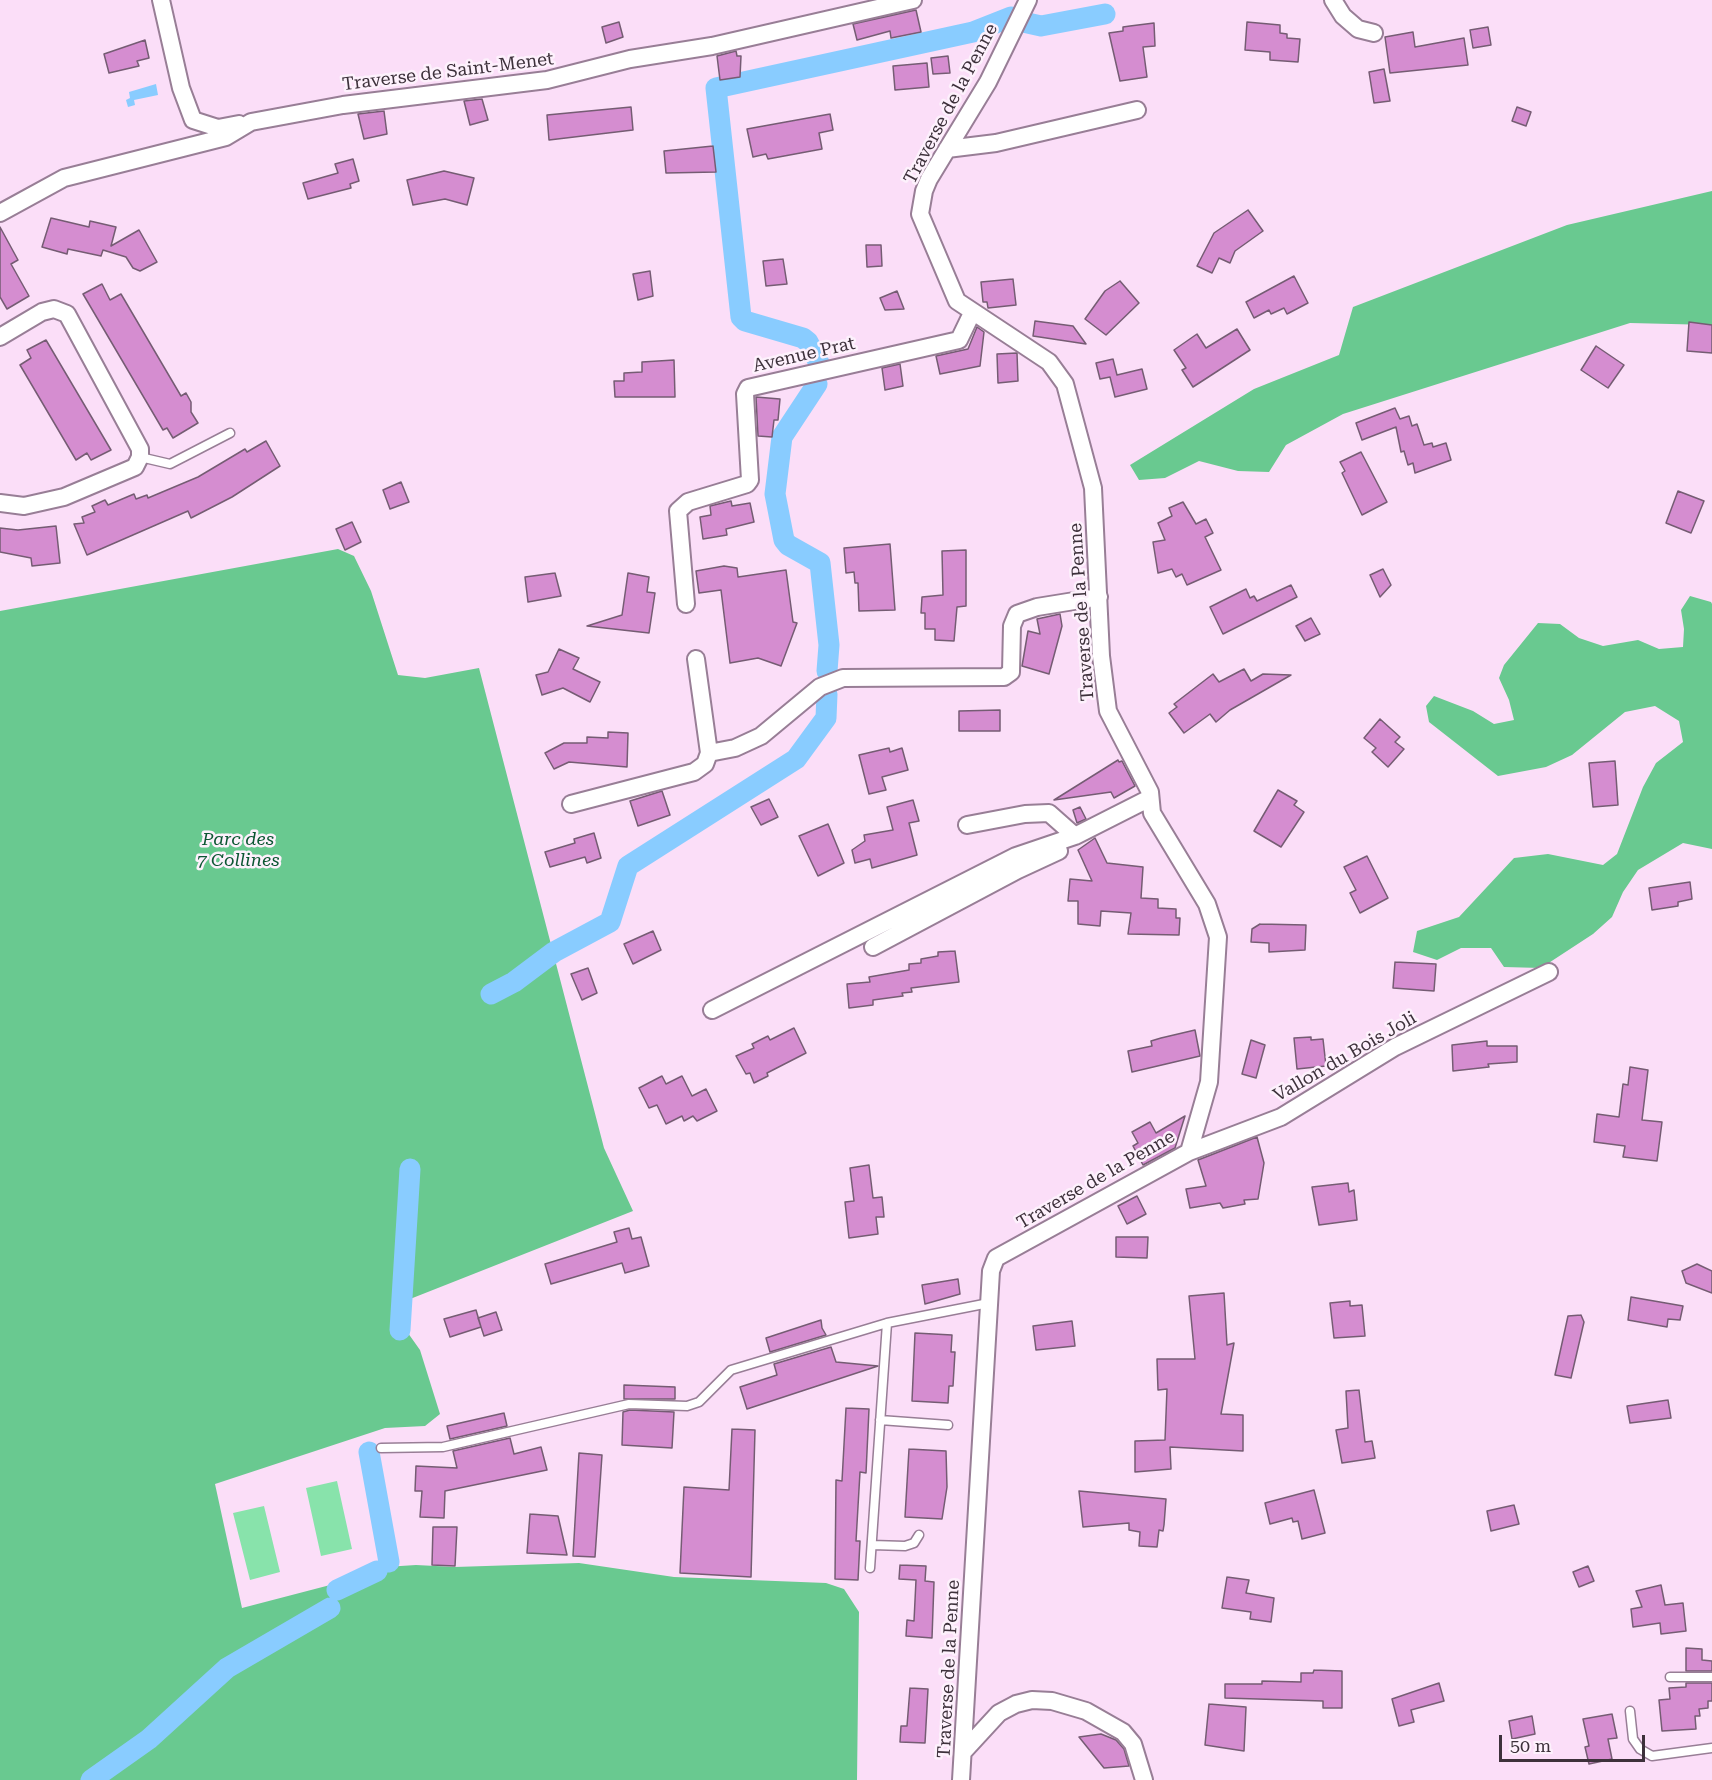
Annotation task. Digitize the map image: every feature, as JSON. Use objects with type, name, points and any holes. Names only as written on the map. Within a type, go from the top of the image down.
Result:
[{"type":"street","points":[[160,0],[181,88],[193,120],[218,128],[251,122]]},
{"type":"street","name":"Traverse de Saint-Menet","points":[[0,213],[64,178],[226,137],[251,122],[343,105],[547,80],[630,59],[712,46],[913,0]]},
{"type":"street","name":"Traverse de la Penne","points":[[961,1780],[991,1271],[996,1258],[1189,1152],[1209,1082],[1218,937],[1207,904],[1152,813],[1150,798],[1108,711],[1101,656],[1100,597],[1093,488],[1065,384],[1049,362],[957,302],[920,214],[924,191],[988,82],[1028,0]]},
{"type":"street","points":[[1333,0],[1343,16],[1358,29],[1374,33]]},
{"type":"street","points":[[947,149],[996,143],[1137,110]]},
{"type":"street","points":[[0,337],[42,312],[54,309],[67,314],[140,449],[140,457],[135,467],[64,497],[24,506],[0,503]]},
{"type":"street","name":"Avenue Prat","points":[[686,604],[678,511],[688,502],[747,484],[750,480],[745,393],[748,388],[959,340],[972,313]]},
{"type":"street","points":[[709,753],[735,748],[761,736],[820,687],[843,678],[1004,678],[1011,672],[1012,626],[1017,614],[1037,607],[1100,597]]},
{"type":"street","points":[[571,804],[694,772],[705,764],[709,753],[696,659]]},
{"type":"street","points":[[712,1010],[1016,856],[1075,836],[1150,798]]},
{"type":"street","points":[[967,825],[1025,814],[1049,813],[1075,836]]},
{"type":"street","points":[[873,947],[1018,870],[1058,852],[1075,836]]},
{"type":"street","name":"Vallon du Bois Joli","points":[[1189,1152],[1281,1117],[1395,1047],[1549,972]]},
{"type":"street","points":[[964,1751],[999,1713],[1016,1704],[1032,1700],[1052,1701],[1086,1711],[1123,1732],[1133,1744],[1144,1780]]},
{"type":"lane","points":[[140,457],[170,464],[231,433]]},
{"type":"lane","points":[[381,1448],[443,1447],[629,1404],[687,1406],[699,1402],[731,1370],[887,1323],[989,1303]]},
{"type":"lane","points":[[870,1568],[887,1323]]},
{"type":"lane","points":[[880,1420],[948,1425]]},
{"type":"lane","points":[[872,1545],[914,1543],[919,1534]]},
{"type":"lane","points":[[1670,1677],[1712,1677]]},
{"type":"lane","points":[[1630,1711],[1633,1739],[1640,1749],[1652,1756],[1712,1748]]},
{"type":"green space","points":[[1712,191],[1712,325],[1630,323],[1343,414],[1286,445],[1269,472],[1238,471],[1199,461],[1165,478],[1139,480],[1130,465],[1254,389],[1339,355],[1353,307],[1567,225]]},
{"type":"green space","name":"Parc des 7 Collines","points":[[338,549],[354,556],[371,591],[398,675],[425,678],[479,668],[604,1148],[633,1211],[405,1301],[398,1319],[420,1350],[440,1414],[425,1426],[385,1428],[215,1484],[242,1608],[334,1584],[385,1567],[416,1565],[455,1567],[579,1563],[674,1577],[826,1583],[844,1589],[859,1612],[857,1780],[0,1780],[0,611]]},
{"type":"green space","points":[[1690,596],[1712,604],[1712,849],[1683,843],[1638,870],[1623,892],[1612,917],[1593,934],[1541,968],[1504,967],[1491,948],[1461,948],[1437,960],[1413,952],[1417,931],[1459,917],[1514,858],[1548,854],[1603,865],[1617,854],[1643,787],[1656,763],[1683,742],[1679,721],[1655,706],[1625,712],[1572,755],[1546,767],[1498,776],[1429,722],[1426,706],[1434,696],[1473,711],[1494,724],[1514,720],[1509,700],[1499,678],[1504,665],[1538,623],[1560,624],[1579,638],[1603,646],[1638,640],[1659,649],[1683,647],[1684,629],[1681,610]]},
{"type":"green space","points":[[337,1481],[352,1549],[321,1556],[306,1488]]},
{"type":"green space","points":[[264,1506],[280,1572],[250,1580],[233,1513]]},
{"type":"water","points":[[156,84],[158,95],[134,100],[135,105],[128,107],[126,100],[130,98],[129,92]]},
{"type":"building","points":[[916,10],[921,32],[891,38],[890,31],[857,40],[853,24]]},
{"type":"building","points":[[619,22],[623,37],[606,43],[602,27]]},
{"type":"building","points":[[1247,22],[1280,25],[1280,33],[1287,34],[1287,38],[1300,39],[1298,62],[1270,60],[1270,52],[1245,50]]},
{"type":"building","points":[[1154,23],[1155,46],[1143,47],[1147,77],[1120,81],[1109,33],[1123,31],[1123,27]]},
{"type":"building","points":[[1488,27],[1491,45],[1473,48],[1470,30]]},
{"type":"building","points":[[1413,32],[1415,47],[1464,38],[1468,65],[1390,73],[1385,37]]},
{"type":"building","points":[[145,40],[149,58],[137,61],[139,66],[109,73],[104,54]]},
{"type":"building","points":[[736,51],[737,56],[741,56],[740,77],[720,80],[717,56]]},
{"type":"building","points":[[948,56],[950,73],[933,74],[931,58]]},
{"type":"building","points":[[927,63],[929,87],[895,90],[893,66]]},
{"type":"building","points":[[1384,69],[1390,101],[1374,103],[1369,72]]},
{"type":"building","points":[[482,99],[488,120],[470,125],[464,101]]},
{"type":"building","points":[[631,107],[633,130],[549,140],[547,115]]},
{"type":"building","points":[[1517,107],[1531,112],[1526,126],[1512,121]]},
{"type":"building","points":[[384,111],[387,134],[364,139],[358,114]]},
{"type":"building","points":[[830,114],[833,130],[819,133],[822,149],[768,159],[766,154],[753,157],[747,129]]},
{"type":"building","points":[[713,146],[716,172],[666,173],[664,151]]},
{"type":"building","points":[[353,159],[359,181],[350,184],[351,188],[308,199],[303,183],[338,173],[335,164]]},
{"type":"building","points":[[444,171],[474,178],[467,205],[445,199],[413,205],[407,180]]},
{"type":"building","points":[[1248,210],[1263,231],[1235,251],[1230,263],[1219,258],[1212,273],[1197,266],[1214,233]]},
{"type":"building","points":[[51,218],[89,227],[90,221],[116,227],[111,246],[139,230],[157,262],[140,271],[133,268],[126,257],[103,250],[101,256],[68,249],[67,254],[42,247]]},
{"type":"building","points":[[0,227],[18,260],[11,264],[29,296],[7,309],[0,297]]},
{"type":"building","points":[[866,245],[881,245],[882,266],[867,267]]},
{"type":"building","points":[[783,259],[787,284],[766,286],[763,261]]},
{"type":"building","points":[[650,271],[653,296],[638,300],[633,274]]},
{"type":"building","points":[[1294,276],[1308,303],[1287,314],[1284,308],[1271,314],[1269,310],[1254,318],[1246,302]]},
{"type":"building","points":[[1013,279],[1016,305],[988,308],[987,302],[983,302],[981,282]]},
{"type":"building","points":[[1120,281],[1139,303],[1106,335],[1085,319],[1105,291]]},
{"type":"building","points":[[102,284],[110,300],[121,294],[181,396],[186,393],[191,402],[191,412],[198,423],[173,438],[167,428],[163,430],[83,294]]},
{"type":"building","points":[[897,291],[904,309],[885,310],[880,298]]},
{"type":"building","points":[[1035,321],[1073,326],[1086,344],[1033,336]]},
{"type":"building","points":[[1689,322],[1712,325],[1712,353],[1687,351]]},
{"type":"building","points":[[977,327],[984,332],[980,366],[940,374],[936,356],[968,349]]},
{"type":"building","points":[[1237,329],[1250,350],[1193,387],[1182,370],[1186,368],[1174,350],[1197,334],[1206,348]]},
{"type":"building","points":[[46,340],[111,450],[91,460],[87,453],[76,460],[20,365],[31,358],[27,350]]},
{"type":"building","points":[[1596,346],[1624,365],[1608,388],[1581,370]]},
{"type":"building","points":[[1017,353],[1018,381],[998,383],[997,354]]},
{"type":"building","points":[[1113,359],[1117,375],[1142,369],[1147,389],[1115,397],[1110,377],[1100,379],[1096,363]]},
{"type":"building","points":[[674,360],[675,397],[615,397],[614,381],[624,381],[624,373],[642,372],[642,362]]},
{"type":"building","points":[[900,364],[903,386],[885,390],[882,368]]},
{"type":"building","points":[[756,397],[780,399],[778,420],[774,420],[772,437],[758,436]]},
{"type":"building","points":[[1395,408],[1400,419],[1409,416],[1412,426],[1417,424],[1424,445],[1432,443],[1433,447],[1446,443],[1451,460],[1415,473],[1413,463],[1408,465],[1404,451],[1401,452],[1396,427],[1362,440],[1356,423]]},
{"type":"building","points":[[266,441],[280,466],[232,497],[191,518],[188,511],[87,555],[74,524],[84,523],[82,517],[95,512],[92,506],[105,500],[108,505],[134,494],[136,499],[147,495],[148,498],[198,477],[245,449],[247,452]]},
{"type":"building","points":[[1361,452],[1387,502],[1362,515],[1342,473],[1345,471],[1340,462]]},
{"type":"building","points":[[401,482],[409,502],[390,509],[383,490]]},
{"type":"building","points":[[1678,491],[1704,501],[1691,533],[1666,523]]},
{"type":"building","points":[[731,501],[732,506],[750,503],[754,522],[726,529],[727,535],[703,539],[700,517],[711,515],[710,506]]},
{"type":"building","points":[[1183,502],[1196,524],[1206,519],[1213,533],[1205,537],[1221,570],[1187,585],[1182,574],[1176,577],[1172,569],[1158,573],[1153,542],[1165,540],[1158,523],[1172,516],[1169,508]]},
{"type":"building","points":[[352,522],[361,542],[345,550],[336,529]]},
{"type":"building","points":[[56,526],[60,563],[32,566],[31,558],[0,552],[0,528],[18,530]]},
{"type":"building","points":[[890,544],[895,610],[859,611],[858,583],[855,583],[854,572],[846,573],[844,548]]},
{"type":"building","points":[[966,550],[966,606],[957,607],[954,641],[935,640],[935,629],[925,629],[925,613],[921,613],[922,597],[943,595],[942,551]]},
{"type":"building","points":[[724,566],[737,568],[738,577],[786,570],[793,622],[797,623],[781,666],[758,658],[730,663],[721,590],[699,593],[696,571]]},
{"type":"building","points":[[1383,569],[1391,585],[1380,597],[1370,575]]},
{"type":"building","points":[[555,573],[561,596],[528,602],[525,577]]},
{"type":"building","points":[[628,573],[649,577],[647,592],[655,593],[649,633],[587,626],[622,615]]},
{"type":"building","points":[[1291,585],[1297,597],[1223,634],[1210,607],[1246,589],[1250,598],[1254,596],[1257,601]]},
{"type":"building","points":[[1060,614],[1062,626],[1049,674],[1022,666],[1028,631],[1040,634],[1037,619]]},
{"type":"building","points":[[1311,618],[1320,634],[1305,641],[1296,626]]},
{"type":"building","points":[[559,649],[579,658],[573,669],[600,682],[590,702],[563,688],[542,695],[536,675],[548,672]]},
{"type":"building","points":[[1244,669],[1251,681],[1263,674],[1291,675],[1230,710],[1216,722],[1210,714],[1184,733],[1169,713],[1177,707],[1174,704],[1213,674],[1219,682]]},
{"type":"building","points":[[1000,710],[1000,731],[959,731],[959,711]]},
{"type":"building","points":[[1380,719],[1400,737],[1395,742],[1404,749],[1388,767],[1372,752],[1376,748],[1364,738]]},
{"type":"building","points":[[608,732],[628,733],[627,767],[569,762],[554,769],[545,753],[564,743],[587,743],[587,737],[608,738]]},
{"type":"building","points":[[889,748],[890,752],[902,748],[908,770],[882,777],[886,790],[869,794],[859,755]]},
{"type":"building","points":[[1118,760],[1122,761],[1135,786],[1114,798],[1111,792],[1054,800]]},
{"type":"building","points":[[1615,761],[1618,805],[1593,807],[1589,763]]},
{"type":"building","points":[[1278,790],[1297,801],[1294,805],[1304,812],[1281,847],[1254,831]]},
{"type":"building","points":[[662,791],[670,815],[638,826],[630,801]]},
{"type":"building","points":[[769,799],[778,817],[761,825],[751,807]]},
{"type":"building","points":[[913,800],[919,821],[909,823],[917,855],[872,868],[870,859],[855,863],[852,850],[865,841],[864,835],[893,830],[887,807]]},
{"type":"building","points":[[1080,807],[1086,819],[1077,823],[1073,810]]},
{"type":"building","points":[[828,824],[844,863],[818,876],[799,836]]},
{"type":"building","points":[[594,833],[601,858],[587,863],[585,857],[550,867],[545,852],[575,843],[574,839]]},
{"type":"building","points":[[1095,838],[1107,863],[1143,867],[1141,898],[1158,899],[1158,908],[1176,909],[1176,918],[1180,918],[1179,935],[1128,934],[1131,913],[1101,911],[1100,926],[1078,924],[1078,901],[1068,901],[1070,879],[1092,881],[1078,850]]},
{"type":"building","points":[[1367,856],[1388,898],[1360,913],[1350,893],[1356,890],[1344,867]]},
{"type":"building","points":[[1690,882],[1692,899],[1678,902],[1678,906],[1652,910],[1649,888]]},
{"type":"building","points":[[1260,924],[1306,925],[1305,950],[1269,952],[1269,943],[1251,942],[1252,929]]},
{"type":"building","points":[[653,931],[661,950],[633,964],[624,944]]},
{"type":"building","points":[[955,951],[959,982],[911,988],[912,992],[902,993],[903,996],[873,1000],[873,1005],[849,1008],[847,984],[870,982],[869,977],[909,970],[909,964],[921,963],[921,959],[938,956],[938,952]]},
{"type":"building","points":[[1395,962],[1436,964],[1434,991],[1393,988]]},
{"type":"building","points":[[588,968],[597,993],[582,1000],[571,974]]},
{"type":"building","points":[[794,1028],[806,1053],[767,1073],[768,1076],[754,1083],[750,1073],[746,1074],[736,1056],[754,1048],[752,1044],[768,1036],[770,1040]]},
{"type":"building","points":[[1195,1030],[1200,1056],[1132,1072],[1128,1051],[1152,1046],[1151,1041]]},
{"type":"building","points":[[1311,1037],[1311,1040],[1323,1039],[1326,1066],[1297,1069],[1294,1038]]},
{"type":"building","points":[[1251,1040],[1265,1045],[1256,1078],[1242,1074]]},
{"type":"building","points":[[1487,1041],[1487,1046],[1517,1046],[1517,1062],[1488,1064],[1489,1067],[1453,1071],[1452,1045]]},
{"type":"building","points":[[1630,1067],[1648,1070],[1642,1120],[1662,1122],[1657,1161],[1623,1157],[1625,1146],[1594,1142],[1597,1114],[1619,1117],[1623,1084],[1628,1085]]},
{"type":"building","points":[[662,1076],[666,1084],[682,1076],[692,1096],[706,1089],[717,1111],[697,1121],[693,1116],[684,1121],[682,1116],[666,1124],[657,1105],[649,1108],[639,1088]]},
{"type":"building","points":[[1185,1116],[1175,1148],[1143,1165],[1133,1146],[1138,1143],[1132,1132],[1150,1122],[1156,1133]]},
{"type":"building","points":[[1257,1137],[1264,1163],[1258,1199],[1244,1200],[1245,1204],[1223,1208],[1220,1203],[1190,1208],[1186,1189],[1206,1186],[1198,1160]]},
{"type":"building","points":[[869,1165],[873,1198],[882,1197],[884,1217],[876,1217],[878,1234],[849,1238],[845,1202],[854,1201],[850,1168]]},
{"type":"building","points":[[1348,1183],[1349,1192],[1354,1190],[1357,1220],[1319,1225],[1312,1187]]},
{"type":"building","points":[[1137,1196],[1146,1214],[1127,1224],[1118,1206]]},
{"type":"building","points":[[629,1228],[632,1239],[641,1237],[649,1266],[625,1273],[622,1263],[551,1284],[545,1264],[617,1242],[614,1232]]},
{"type":"building","points":[[1116,1237],[1148,1237],[1147,1258],[1116,1257]]},
{"type":"building","points":[[1697,1264],[1712,1271],[1712,1293],[1686,1283],[1682,1271]]},
{"type":"building","points":[[958,1279],[960,1294],[925,1304],[922,1285]]},
{"type":"building","points":[[1224,1293],[1227,1345],[1234,1343],[1221,1414],[1243,1415],[1243,1451],[1170,1447],[1171,1469],[1135,1472],[1135,1441],[1165,1440],[1167,1389],[1158,1390],[1157,1359],[1195,1359],[1189,1296]]},
{"type":"building","points":[[1631,1297],[1683,1306],[1680,1320],[1668,1319],[1667,1327],[1628,1320]]},
{"type":"building","points":[[1350,1301],[1350,1306],[1362,1305],[1365,1336],[1334,1338],[1330,1303]]},
{"type":"building","points":[[476,1310],[481,1327],[450,1337],[444,1319]]},
{"type":"building","points":[[496,1312],[502,1330],[484,1336],[478,1318]]},
{"type":"building","points":[[1581,1315],[1584,1322],[1571,1378],[1555,1375],[1568,1316]]},
{"type":"building","points":[[821,1320],[826,1335],[770,1352],[766,1338]]},
{"type":"building","points":[[1072,1321],[1075,1346],[1036,1350],[1033,1326]]},
{"type":"building","points":[[915,1333],[952,1335],[951,1352],[955,1352],[953,1386],[949,1386],[948,1403],[912,1401]]},
{"type":"building","points":[[831,1347],[836,1362],[878,1366],[747,1409],[740,1387],[777,1375],[774,1364]]},
{"type":"building","points":[[624,1385],[675,1387],[675,1399],[624,1399]]},
{"type":"building","points":[[1359,1390],[1365,1442],[1372,1441],[1375,1458],[1342,1463],[1336,1430],[1348,1428],[1346,1391]]},
{"type":"building","points":[[1668,1400],[1671,1418],[1630,1423],[1627,1406]]},
{"type":"building","points":[[846,1408],[869,1409],[866,1473],[860,1472],[856,1541],[860,1541],[858,1580],[835,1579],[836,1480],[842,1481]]},
{"type":"building","points":[[630,1410],[674,1412],[672,1448],[622,1445],[623,1412]]},
{"type":"building","points":[[504,1413],[507,1426],[450,1439],[447,1426]]},
{"type":"building","points":[[732,1429],[755,1430],[751,1577],[680,1573],[684,1487],[729,1490]]},
{"type":"building","points":[[510,1438],[514,1454],[541,1447],[547,1470],[445,1491],[444,1518],[420,1517],[422,1491],[415,1491],[416,1466],[457,1468],[453,1451]]},
{"type":"building","points":[[909,1449],[946,1451],[947,1487],[942,1519],[905,1517]]},
{"type":"building","points":[[579,1453],[602,1455],[595,1557],[573,1556]]},
{"type":"building","points":[[1314,1490],[1325,1533],[1302,1539],[1298,1521],[1293,1522],[1292,1518],[1270,1524],[1265,1503]]},
{"type":"building","points":[[1079,1491],[1166,1499],[1163,1531],[1159,1530],[1157,1547],[1139,1546],[1140,1532],[1129,1530],[1129,1523],[1083,1527]]},
{"type":"building","points":[[1514,1505],[1519,1524],[1491,1531],[1487,1511]]},
{"type":"building","points":[[530,1514],[558,1516],[567,1555],[527,1553]]},
{"type":"building","points":[[433,1527],[457,1527],[455,1566],[432,1565]]},
{"type":"building","points":[[900,1565],[926,1566],[925,1581],[934,1582],[932,1638],[906,1636],[907,1620],[914,1621],[916,1580],[899,1579]]},
{"type":"building","points":[[1588,1566],[1594,1581],[1579,1587],[1573,1572]]},
{"type":"building","points":[[1227,1577],[1249,1580],[1246,1593],[1274,1598],[1271,1622],[1250,1619],[1251,1612],[1222,1608]]},
{"type":"building","points":[[1661,1585],[1665,1605],[1683,1603],[1686,1631],[1661,1634],[1660,1623],[1633,1627],[1631,1609],[1642,1607],[1636,1591]]},
{"type":"building","points":[[1686,1648],[1702,1649],[1702,1660],[1712,1661],[1712,1671],[1686,1671]]},
{"type":"building","points":[[1314,1670],[1342,1671],[1342,1708],[1323,1708],[1323,1701],[1225,1698],[1225,1684],[1262,1684],[1262,1681],[1301,1682],[1301,1673],[1313,1673]]},
{"type":"building","points":[[1439,1683],[1444,1701],[1411,1710],[1414,1722],[1399,1726],[1392,1699]]},
{"type":"building","points":[[1686,1683],[1712,1683],[1712,1701],[1708,1701],[1708,1708],[1699,1709],[1700,1716],[1695,1716],[1696,1729],[1662,1731],[1659,1700],[1670,1699],[1669,1688],[1686,1687]]},
{"type":"building","points":[[910,1688],[928,1689],[925,1743],[900,1742],[901,1726],[907,1726]]},
{"type":"building","points":[[1209,1704],[1246,1707],[1244,1751],[1205,1745]]},
{"type":"building","points":[[1612,1714],[1617,1738],[1608,1739],[1612,1759],[1589,1764],[1585,1747],[1589,1746],[1583,1719]]},
{"type":"building","points":[[1532,1716],[1535,1734],[1512,1739],[1509,1721]]},
{"type":"building","points":[[1101,1734],[1116,1740],[1124,1749],[1129,1766],[1104,1768],[1079,1737]]},
{"type":"waterway","points":[[1023,22],[1041,26],[1105,14]]},
{"type":"waterway","points":[[820,365],[808,342],[803,338],[745,321],[741,317],[716,88],[973,32],[1011,17]]},
{"type":"waterway","points":[[817,384],[782,437],[775,494],[784,540],[788,545],[820,563],[829,645],[827,671]]},
{"type":"waterway","points":[[491,994],[514,982],[554,952],[610,922],[628,866],[796,759],[826,718],[827,694]]},
{"type":"waterway","points":[[400,1330],[410,1169]]},
{"type":"waterway","points":[[369,1452],[389,1562]]},
{"type":"waterway","points":[[337,1590],[377,1571]]},
{"type":"waterway","points":[[91,1780],[149,1739],[227,1668],[330,1608]]}]
